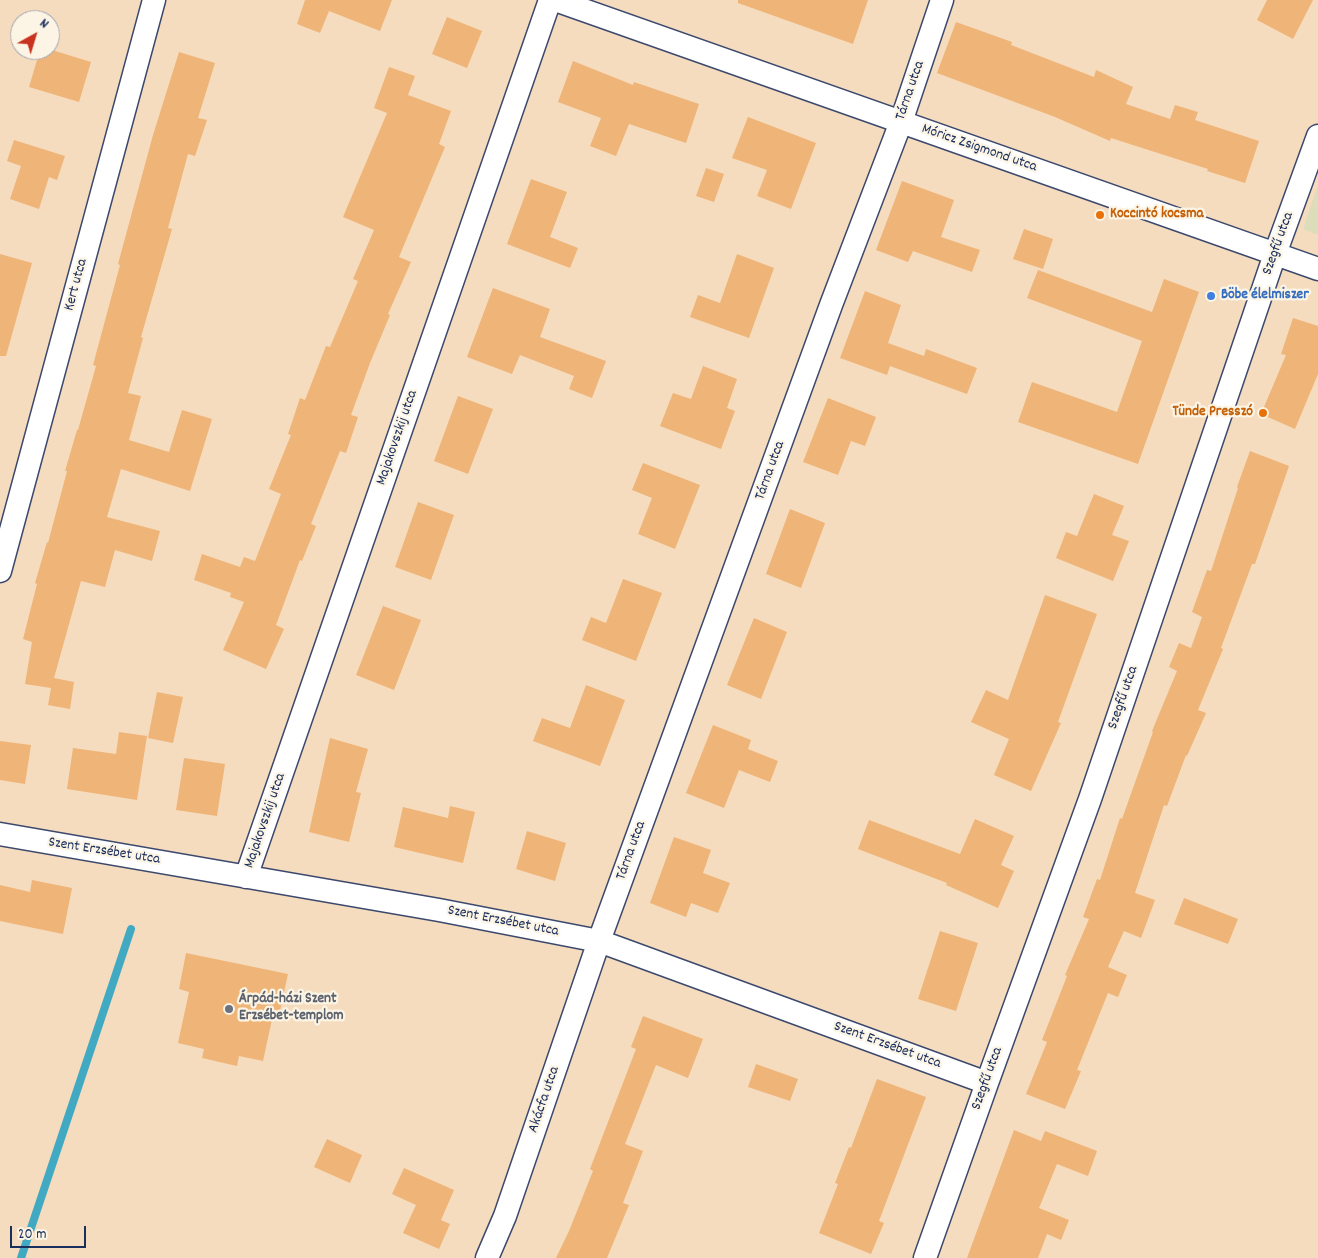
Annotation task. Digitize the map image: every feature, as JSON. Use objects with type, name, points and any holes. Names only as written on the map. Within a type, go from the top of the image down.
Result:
[{"type":"street","name":"Kert utca","points":[[0,571],[154,0]]},
{"type":"street","name":"Majakovszkij utca","points":[[246,877],[550,0]]},
{"type":"street","name":"Móricz Zsigmond utca","points":[[555,0],[1318,269]]},
{"type":"street","name":"Tárna utca","points":[[599,941],[828,314],[901,122],[942,0]]},
{"type":"street","name":"Szegfű utca","points":[[925,1258],[1090,799],[1275,254],[1318,136]]},
{"type":"street","name":"Szent Erzsébet utca","points":[[0,834],[439,910],[599,941],[987,1083]]},
{"type":"street","name":"Akácfa utca","points":[[487,1258],[505,1216],[599,941]]},
{"type":"shaded area","points":[[1318,184],[1318,235],[1303,229]]},
{"type":"building","points":[[305,0],[392,0],[380,31],[329,11],[320,33],[297,24]]},
{"type":"building","points":[[738,0],[868,0],[853,44],[738,3]]},
{"type":"building","points":[[1267,0],[1313,0],[1293,39],[1257,20]]},
{"type":"building","points":[[447,17],[482,31],[467,68],[432,54]]},
{"type":"building","points":[[956,22],[1012,42],[1011,45],[1094,77],[1096,70],[1133,87],[1126,104],[1170,119],[1175,105],[1198,112],[1195,120],[1259,141],[1245,183],[1111,138],[1110,141],[1055,117],[937,73]]},
{"type":"building","points":[[60,52],[91,62],[79,102],[29,87],[37,60],[60,60]]},
{"type":"building","points":[[179,52],[215,63],[198,118],[207,120],[195,156],[188,154],[168,228],[172,229],[141,337],[143,338],[128,393],[141,396],[129,440],[169,452],[182,410],[212,419],[190,491],[121,469],[107,517],[160,531],[152,561],[115,550],[105,587],[81,581],[54,678],[74,682],[70,709],[48,705],[51,688],[25,684],[32,642],[23,639],[37,584],[35,583],[48,543],[67,471],[65,471],[96,366],[93,365],[120,265],[118,264],[153,135]]},
{"type":"building","points":[[573,61],[633,85],[634,82],[699,104],[686,143],[629,124],[616,156],[590,146],[601,118],[558,102]]},
{"type":"building","points":[[389,67],[415,76],[408,95],[451,111],[439,144],[445,147],[399,257],[411,262],[388,314],[390,315],[351,415],[358,417],[346,453],[340,451],[311,524],[316,526],[302,561],[300,560],[276,625],[284,629],[266,669],[223,650],[244,602],[230,597],[231,593],[194,580],[202,554],[240,567],[244,557],[255,561],[281,494],[269,489],[291,435],[288,434],[300,398],[305,400],[326,346],[330,347],[358,281],[353,279],[374,230],[343,217],[387,113],[374,108]]},
{"type":"building","points":[[748,117],[816,143],[791,209],[757,196],[767,170],[732,158]]},
{"type":"building","points":[[14,140],[65,156],[57,180],[49,177],[39,209],[10,199],[21,166],[7,161]]},
{"type":"building","points":[[706,168],[724,174],[714,202],[696,196]]},
{"type":"building","points":[[531,179],[567,192],[550,237],[578,248],[570,268],[507,244]]},
{"type":"building","points":[[902,181],[954,200],[941,237],[980,250],[972,272],[913,251],[908,262],[876,250]]},
{"type":"building","points":[[1024,229],[1053,239],[1043,269],[1013,259]]},
{"type":"building","points":[[0,254],[32,263],[6,356],[0,356]]},
{"type":"building","points":[[737,254],[774,268],[749,338],[690,317],[698,295],[720,303]]},
{"type":"building","points":[[1038,270],[1152,312],[1164,279],[1199,292],[1138,464],[1018,422],[1032,382],[1117,412],[1142,341],[1027,298]]},
{"type":"building","points":[[493,288],[550,309],[540,337],[606,361],[592,398],[569,389],[574,376],[520,355],[512,374],[467,357]]},
{"type":"building","points":[[865,291],[901,305],[888,343],[924,356],[926,349],[977,368],[967,394],[890,366],[887,375],[840,358]]},
{"type":"building","points":[[1293,318],[1318,326],[1318,374],[1295,429],[1261,414],[1286,355],[1281,354]]},
{"type":"building","points":[[703,366],[737,379],[727,408],[735,411],[721,449],[660,426],[673,393],[691,399]]},
{"type":"building","points":[[458,396],[493,409],[468,474],[434,461]]},
{"type":"building","points":[[828,398],[876,417],[865,446],[851,441],[838,475],[803,462]]},
{"type":"building","points":[[1250,451],[1289,466],[1255,564],[1252,564],[1221,648],[1223,649],[1198,710],[1206,713],[1186,755],[1167,806],[1164,805],[1135,893],[1155,900],[1141,938],[1124,931],[1108,967],[1127,975],[1118,997],[1108,993],[1077,1070],[1081,1071],[1065,1109],[1026,1094],[1047,1042],[1042,1040],[1067,976],[1065,975],[1089,919],[1083,917],[1097,879],[1100,880],[1120,818],[1122,819],[1152,731],[1177,671],[1169,667],[1179,643],[1191,648],[1202,617],[1192,612],[1207,570],[1211,571]]},
{"type":"building","points":[[643,463],[700,485],[675,549],[638,534],[652,498],[632,490]]},
{"type":"building","points":[[1094,494],[1124,506],[1112,535],[1129,541],[1113,581],[1056,558],[1066,532],[1077,536]]},
{"type":"building","points":[[418,502],[454,515],[431,580],[395,567]]},
{"type":"building","points":[[790,509],[825,523],[801,588],[766,574]]},
{"type":"building","points":[[623,579],[662,593],[636,661],[582,640],[591,617],[606,623]]},
{"type":"building","points":[[1045,595],[1097,614],[1058,722],[1061,723],[1031,791],[994,775],[1009,739],[971,722],[986,690],[1008,700]]},
{"type":"building","points":[[383,606],[421,620],[394,690],[356,675]]},
{"type":"building","points":[[754,618],[787,632],[761,699],[727,685]]},
{"type":"building","points":[[586,685],[625,700],[600,766],[533,741],[542,718],[570,728]]},
{"type":"building","points":[[157,692],[183,697],[173,743],[148,738]]},
{"type":"building","points":[[713,725],[751,740],[748,749],[778,761],[770,782],[739,770],[724,808],[686,793]]},
{"type":"building","points":[[119,732],[147,736],[137,800],[67,789],[73,748],[116,754]]},
{"type":"building","points":[[330,738],[368,749],[356,792],[361,793],[349,842],[309,832]]},
{"type":"building","points":[[0,741],[31,745],[25,784],[0,780]]},
{"type":"building","points":[[184,758],[225,764],[217,816],[176,810]]},
{"type":"building","points":[[450,806],[475,812],[463,863],[394,847],[403,807],[448,818]]},
{"type":"building","points":[[975,819],[1014,836],[1001,865],[1014,871],[998,908],[946,885],[947,883],[858,849],[869,820],[960,854]]},
{"type":"building","points":[[527,831],[566,843],[555,881],[516,869]]},
{"type":"building","points":[[674,837],[711,850],[703,873],[730,883],[718,913],[691,903],[686,917],[650,903]]},
{"type":"building","points":[[32,880],[72,888],[63,934],[0,921],[0,885],[30,892]]},
{"type":"building","points":[[1184,898],[1238,919],[1228,944],[1174,924]]},
{"type":"building","points":[[940,931],[978,943],[956,1011],[918,999]]},
{"type":"building","name":"Árpád-házi Szent Erzsébet-templom","points":[[186,953],[288,974],[280,1011],[274,1010],[263,1061],[239,1056],[237,1066],[202,1058],[204,1049],[178,1043],[189,992],[179,989]]},
{"type":"building","points":[[643,1016],[703,1039],[688,1078],[656,1065],[625,1144],[643,1151],[623,1203],[629,1205],[607,1258],[556,1258],[593,1171],[590,1169],[636,1049],[631,1047]]},
{"type":"building","points":[[756,1064],[798,1079],[790,1101],[748,1087]]},
{"type":"building","points":[[877,1079],[926,1097],[879,1221],[884,1223],[871,1254],[819,1233],[838,1184],[835,1183],[849,1147],[851,1148]]},
{"type":"building","points":[[1014,1130],[1041,1141],[1045,1131],[1097,1151],[1088,1176],[1057,1164],[1039,1208],[1069,1220],[1061,1240],[1047,1234],[1038,1258],[967,1258]]},
{"type":"building","points":[[327,1139],[362,1155],[350,1183],[314,1167]]},
{"type":"building","points":[[404,1168],[454,1190],[441,1220],[450,1224],[439,1249],[403,1233],[416,1205],[392,1194]]},
{"type":"waterway","points":[[21,1258],[131,929]]},
{"type":"place","name":"Koccintó kocsma","points":[[1100,215]]},
{"type":"place","name":"Böbe élelmiszer","points":[[1211,296]]},
{"type":"place","name":"Tünde Presszó","points":[[1263,413]]},
{"type":"place","name":"Árpád-házi Szent Erzsébet-templom","points":[[229,1009]]}]
